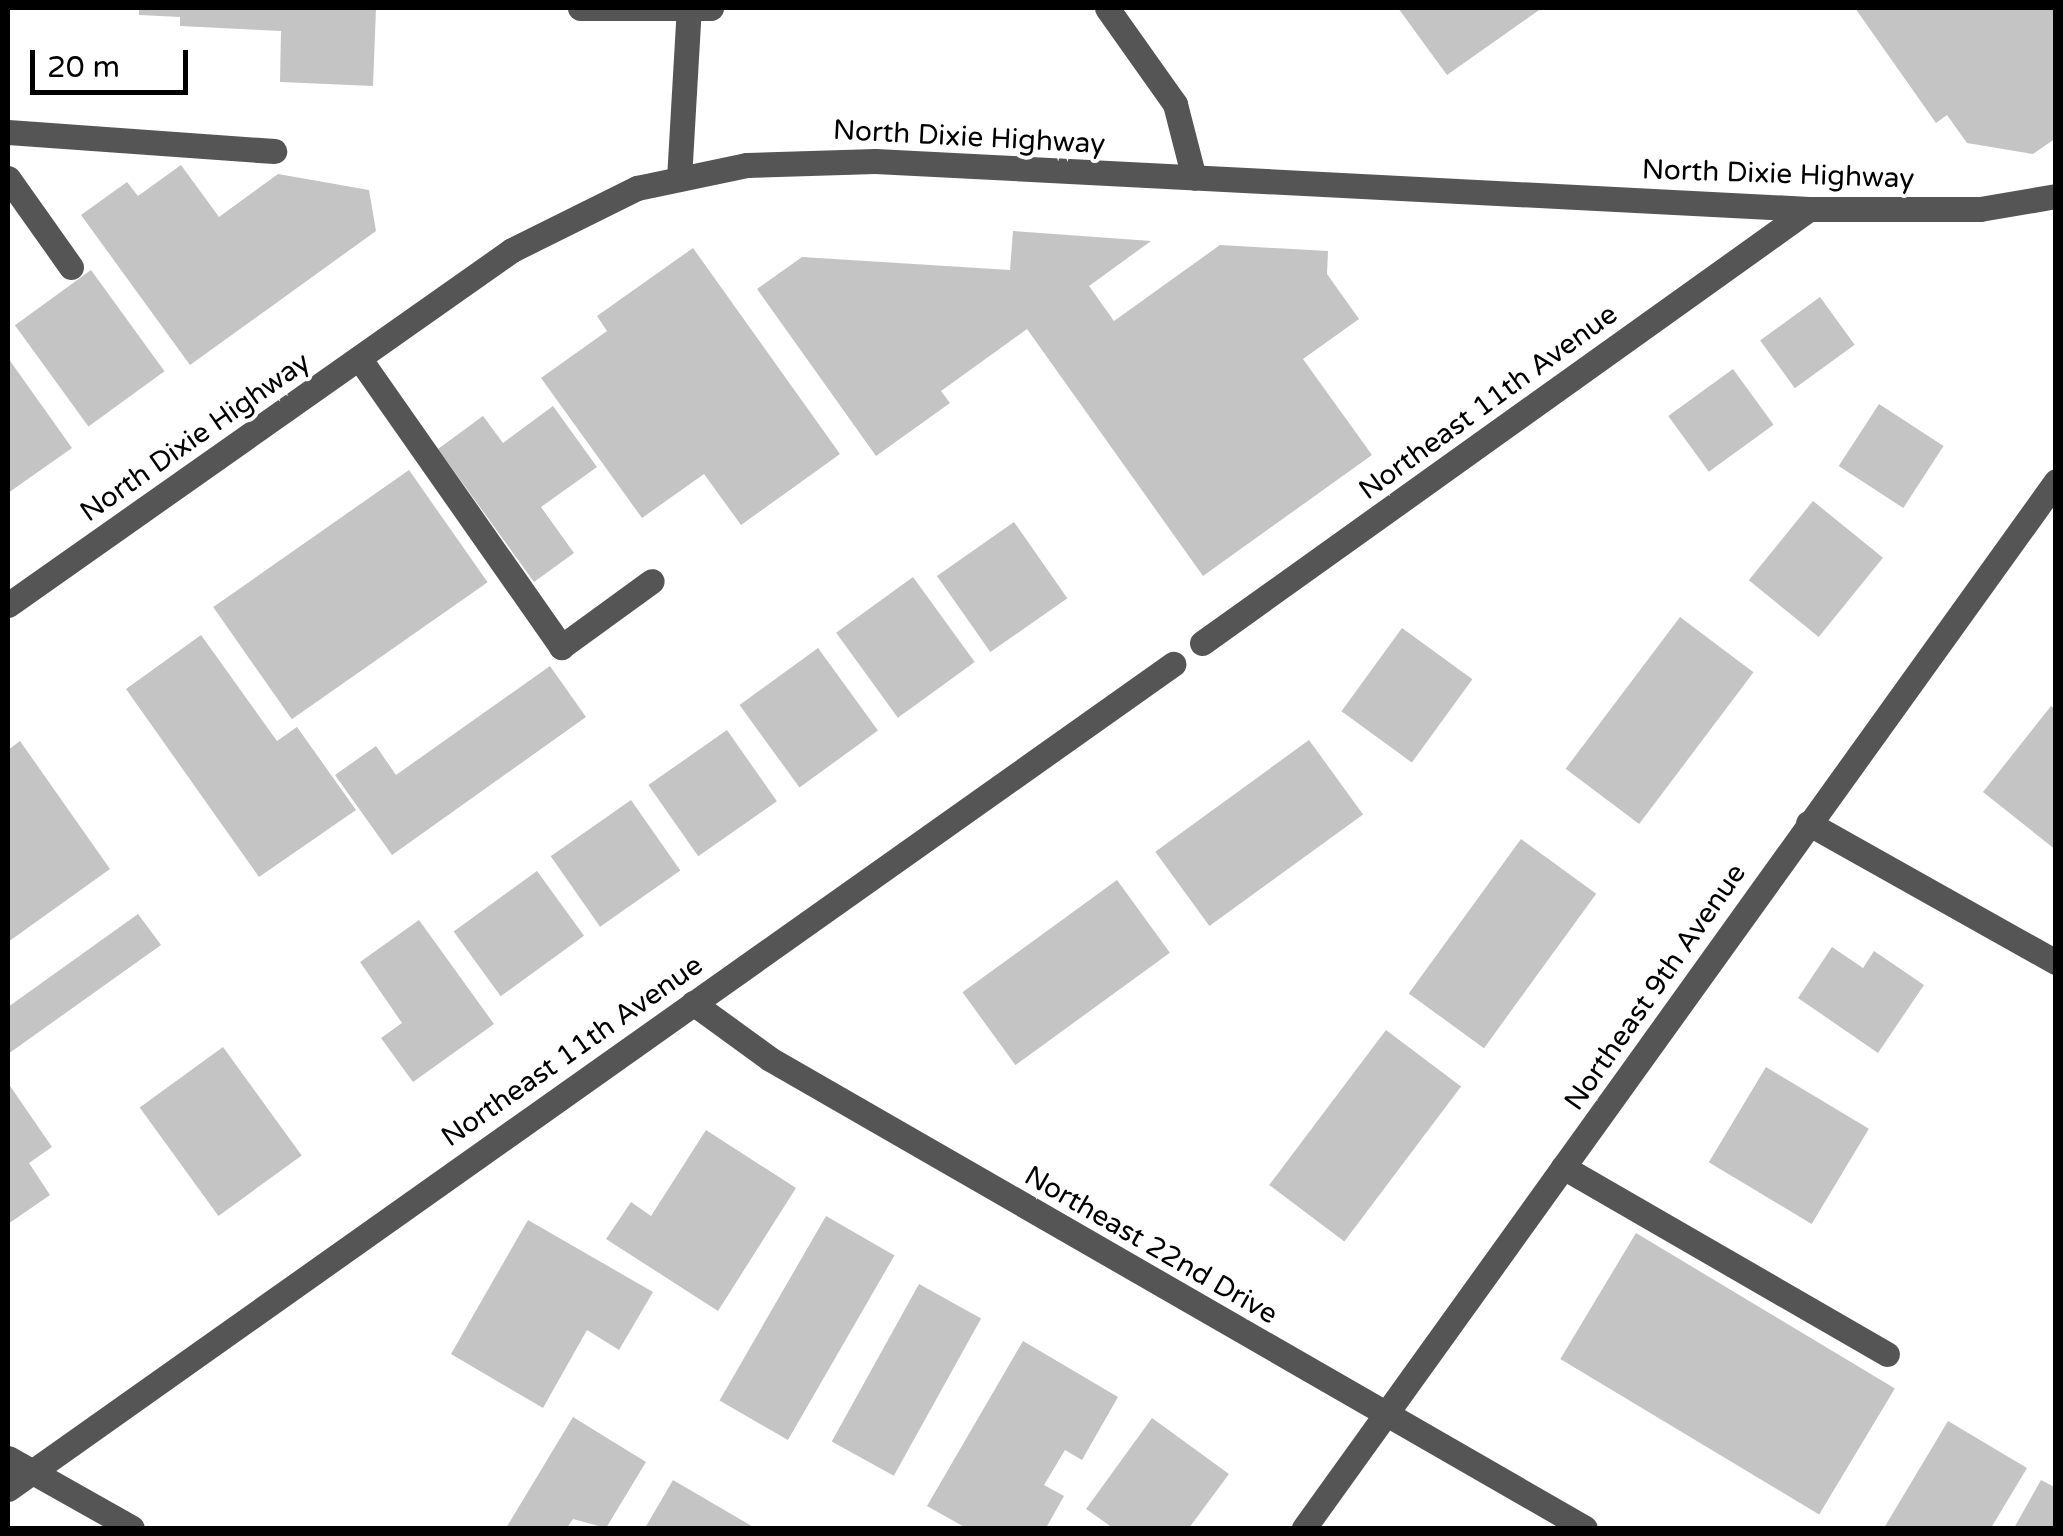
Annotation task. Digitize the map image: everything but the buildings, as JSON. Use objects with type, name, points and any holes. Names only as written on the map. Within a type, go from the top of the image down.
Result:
[{"type":"street","points":[[580,8],[696,9],[679,179]]},
{"type":"street","points":[[1107,8],[1175,104],[1194,178]]},
{"type":"street","points":[[8,132],[274,151]]},
{"type":"street","name":"North Dixie Highway","points":[[8,605],[359,358],[564,221],[679,179],[806,160],[1808,208],[1980,209],[2056,196]]},
{"type":"street","points":[[8,178],[72,267]]},
{"type":"street","name":"Northeast 11th Avenue","points":[[1202,643],[1808,208]]},
{"type":"street","points":[[359,358],[560,647],[652,581]]},
{"type":"street","name":"Northeast 9th Avenue","points":[[1304,1528],[2056,481]]},
{"type":"street","name":"Northeast 11th Avenue","points":[[8,1489],[1173,664]]},
{"type":"street","points":[[1808,823],[2056,962]]},
{"type":"street","name":"Northeast 22nd Drive","points":[[693,1003],[770,1059],[1585,1528]]},
{"type":"street","points":[[1563,1168],[1887,1354]]},
{"type":"street","points":[[8,1458],[132,1528]]}]
